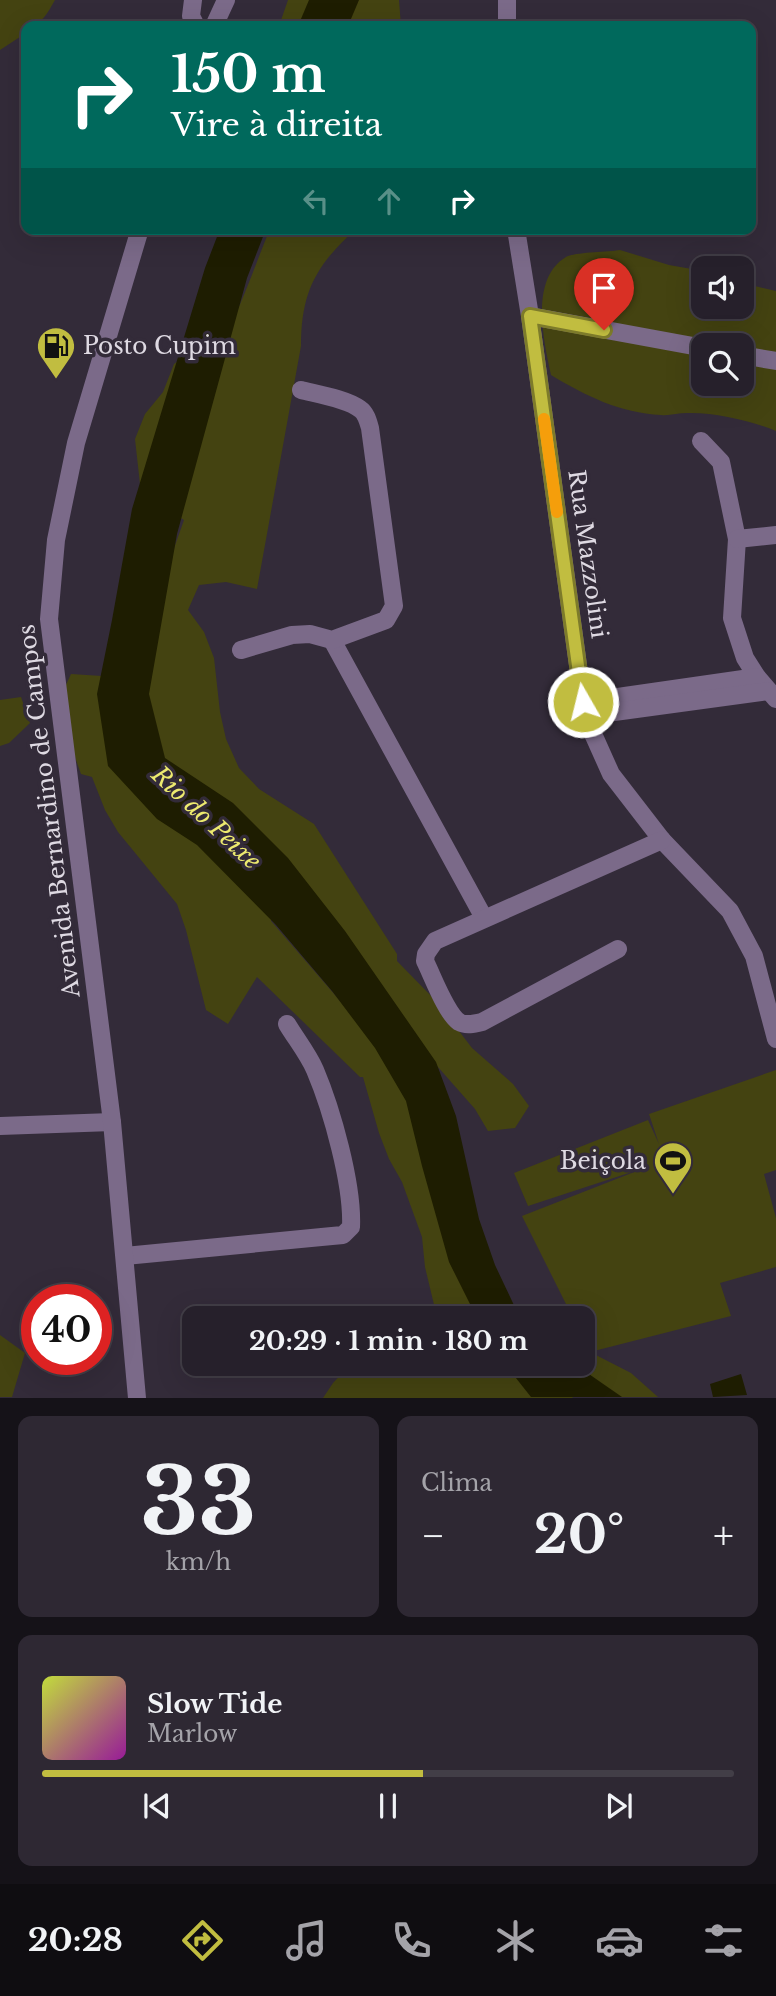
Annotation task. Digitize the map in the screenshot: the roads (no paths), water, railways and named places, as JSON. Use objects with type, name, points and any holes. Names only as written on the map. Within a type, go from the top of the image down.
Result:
[{"type":"street","points":[[192,0],[193,21]]},
{"type":"street","points":[[216,21],[226,0]]},
{"type":"street","points":[[507,0],[507,21]]},
{"type":"street","name":"Avenida Bernardino de Campos","points":[[137,1398],[112,1122],[49,619],[55,540],[76,443],[138,235]]},
{"type":"street","name":"Rua Mazzolini","points":[[517,235],[584,709],[611,774],[662,840],[730,911],[754,956],[776,1039]]},
{"type":"street","points":[[530,316],[691,346]]},
{"type":"street","points":[[754,357],[776,361]]},
{"type":"street","points":[[241,650],[292,635],[310,635],[332,640],[386,620],[394,606],[370,428],[366,416],[352,404],[301,390]]},
{"type":"street","points":[[584,709],[767,689],[745,657],[732,618],[737,539],[721,462],[701,441]]},
{"type":"street","points":[[737,539],[776,535]]},
{"type":"street","points":[[332,640],[484,918]]},
{"type":"street","points":[[618,949],[482,1022],[468,1025],[452,1014],[425,961],[429,947],[435,942],[662,840]]},
{"type":"street","points":[[125,1256],[343,1235],[351,1227],[352,1203],[330,1113],[314,1068],[287,1024]]},
{"type":"street","points":[[0,1126],[112,1122]]},
{"type":"water","points":[[309,0],[359,0],[350,21],[300,21]]},
{"type":"water","name":"Rio do Peixe","points":[[218,235],[264,235],[247,278],[177,534],[149,694],[165,758],[233,803],[288,858],[345,931],[436,1062],[456,1116],[479,1219],[495,1265],[514,1306],[471,1306],[449,1262],[406,1101],[375,1048],[332,991],[276,925],[197,845],[157,819],[108,766],[97,694],[132,509],[205,268]]},
{"type":"water","points":[[741,1374],[747,1395],[713,1397],[710,1384]]},
{"type":"water","points":[[514,1376],[592,1376],[622,1397],[531,1397]]},
{"type":"place","name":"Posto Cupim","points":[[56,380]]},
{"type":"place","name":"Beiçola","points":[[673,1195]]}]
